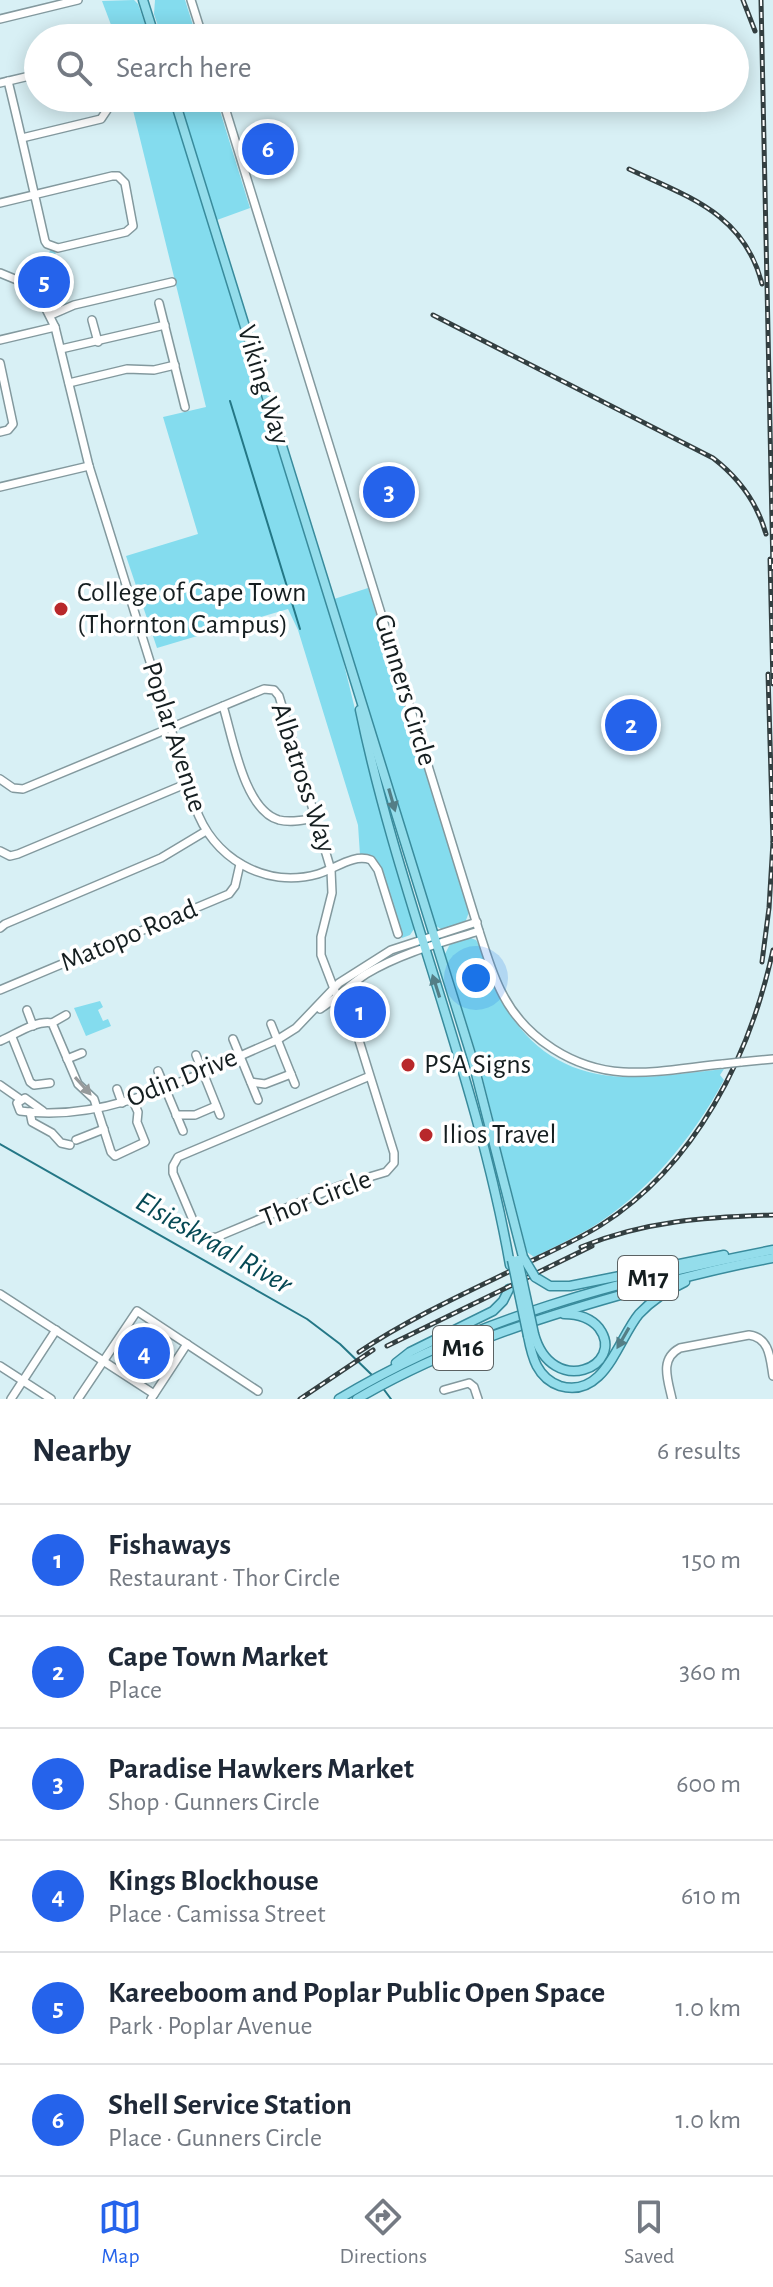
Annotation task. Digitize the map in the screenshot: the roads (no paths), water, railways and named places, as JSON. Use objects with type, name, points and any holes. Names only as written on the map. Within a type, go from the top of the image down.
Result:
[{"type":"main road","points":[[143,0],[151,24]]},
{"type":"main road","points":[[149,19],[152,0]]},
{"type":"main road","name":"Viking Way","points":[[178,112],[472,1058],[505,1209]]},
{"type":"main road","name":"Viking Way","points":[[352,672],[371,761],[422,944],[505,1209]]},
{"type":"main road","points":[[505,1209],[536,1365],[546,1378],[567,1388],[587,1385],[605,1370],[629,1328],[649,1304],[673,1287],[704,1274]]},
{"type":"main road","name":"M17","points":[[384,1372],[538,1309],[658,1275],[773,1250]]},
{"type":"main road","points":[[516,1261],[550,1286],[564,1287],[698,1259],[763,1252]]},
{"type":"main road","name":"M17","points":[[540,1319],[596,1301],[773,1258]]},
{"type":"main road","points":[[384,1372],[410,1352],[493,1311],[509,1289],[516,1261]]},
{"type":"main road","points":[[531,1335],[542,1364],[558,1378],[570,1381],[584,1379],[596,1370],[603,1359],[603,1337],[590,1319],[570,1314],[540,1319]]},
{"type":"main road","name":"M16","points":[[339,1399],[540,1319]]},
{"type":"main road","name":"M16","points":[[357,1399],[384,1372]]},
{"type":"street","points":[[0,19],[78,0]]},
{"type":"street","points":[[191,1],[198,24]]},
{"type":"street","points":[[0,203],[35,195],[112,176],[125,183],[133,222],[131,229],[58,248],[50,247],[45,241],[35,195],[22,138],[4,82],[24,77]]},
{"type":"street","points":[[22,138],[101,119],[106,112]]},
{"type":"street","name":"Gunners Circle","points":[[226,112],[478,926],[510,1007],[535,1036],[565,1056],[595,1068],[623,1072],[773,1059]]},
{"type":"street","name":"Poplar Avenue","points":[[0,273],[28,286],[51,315],[89,466],[188,783],[206,831],[221,850],[240,864],[266,875],[283,878],[310,876],[360,857],[374,862],[398,934]]},
{"type":"street","points":[[51,315],[82,303],[172,282]]},
{"type":"street","points":[[159,303],[185,407]]},
{"type":"street","points":[[92,320],[98,342]]},
{"type":"street","points":[[61,349],[165,325]]},
{"type":"street","points":[[0,340],[55,327]]},
{"type":"street","points":[[0,363],[13,424],[8,430],[0,432]]},
{"type":"street","points":[[69,383],[127,369],[150,370],[175,365]]},
{"type":"street","points":[[0,487],[89,466]]},
{"type":"street","name":"Albatross Way","points":[[223,706],[264,689],[272,689],[279,696],[331,870]]},
{"type":"street","points":[[0,794],[4,782],[16,789],[23,789],[223,706],[250,793],[258,807],[281,820],[317,818]]},
{"type":"street","points":[[0,851],[10,856],[18,854],[188,783]]},
{"type":"street","points":[[0,928],[161,858],[206,831]]},
{"type":"street","name":"Matopo Road","points":[[0,990],[227,895],[235,886],[240,864]]},
{"type":"street","points":[[331,870],[332,893],[321,945],[335,993]]},
{"type":"street","name":"Odin Drive","points":[[30,1112],[96,1108],[122,1103],[165,1087],[292,1031],[391,950],[422,944],[478,926]]},
{"type":"street","name":"Thor Circle","points":[[335,993],[357,1034],[394,1153],[394,1163],[388,1170],[339,1186],[219,1237],[201,1235],[173,1173],[178,1157],[370,1076]]},
{"type":"street","points":[[27,1010],[33,1026]]},
{"type":"street","points":[[0,1041],[66,1015]]},
{"type":"street","points":[[52,1023],[78,1084],[91,1094],[115,1156],[145,1144],[132,1099]]},
{"type":"street","points":[[271,1024],[295,1084]]},
{"type":"street","points":[[12,1037],[30,1082],[34,1085],[50,1083]]},
{"type":"street","points":[[233,1039],[258,1100]]},
{"type":"street","points":[[67,1059],[82,1053]]},
{"type":"street","points":[[196,1055],[220,1115]]},
{"type":"street","points":[[158,1071],[183,1131]]},
{"type":"street","points":[[251,1082],[265,1084],[291,1074]]},
{"type":"street","points":[[0,1085],[20,1099],[28,1099],[43,1111]]},
{"type":"street","points":[[117,1089],[122,1103]]},
{"type":"street","points":[[20,1099],[18,1109],[30,1112],[32,1122],[52,1133],[61,1143],[73,1142],[104,1129]]},
{"type":"street","points":[[176,1115],[195,1115],[216,1106]]},
{"type":"street","points":[[0,1294],[152,1397],[187,1344]]},
{"type":"street","points":[[78,1399],[137,1311],[258,1391]]},
{"type":"street","points":[[11,1399],[56,1330]]},
{"type":"street","points":[[672,1399],[666,1363],[672,1353],[680,1348],[756,1336],[766,1344],[773,1376]]},
{"type":"street","points":[[0,1366],[51,1399]]},
{"type":"street","points":[[444,1390],[469,1383],[478,1399]]},
{"type":"waterway","points":[[230,401],[300,629]]},
{"type":"waterway","name":"Elsieskraal River","points":[[0,1144],[307,1319],[340,1344],[373,1376]]},
{"type":"waterway","name":"Elsieskraal River","points":[[382,1387],[391,1399]]},
{"type":"railway","points":[[743,0],[755,31]]},
{"type":"railway","points":[[761,0],[773,569]]},
{"type":"railway","points":[[629,169],[692,199],[728,224],[754,260],[762,284]]},
{"type":"railway","points":[[433,315],[713,458],[746,492],[758,511],[766,534]]},
{"type":"railway","points":[[770,559],[773,684]]},
{"type":"railway","points":[[768,674],[773,842]]},
{"type":"railway","points":[[762,962],[773,842]]},
{"type":"railway","points":[[359,1352],[422,1315],[593,1230],[635,1200],[665,1172],[691,1140],[734,1068],[763,990],[773,950]]},
{"type":"railway","points":[[581,1247],[652,1226],[724,1217],[773,1215]]},
{"type":"railway","points":[[387,1346],[592,1246]]},
{"type":"railway","points":[[300,1399],[373,1350]]},
{"type":"place","name":"Shell Service Station","points":[[268,149]]},
{"type":"place","name":"Kareeboom and Poplar Public Open Space","points":[[44,282]]},
{"type":"place","name":"Paradise Hawkers Market","points":[[389,492]]},
{"type":"place","name":"College of Cape Town (Thornton Campus)","points":[[61,609]]},
{"type":"place","name":"Cape Town Market","points":[[631,725]]},
{"type":"place","name":"Fishaways","points":[[360,1012]]},
{"type":"place","name":"PSA Signs","points":[[408,1065]]},
{"type":"place","name":"Ilios Travel","points":[[426,1135]]},
{"type":"place","name":"Kings Blockhouse","points":[[144,1353]]}]
